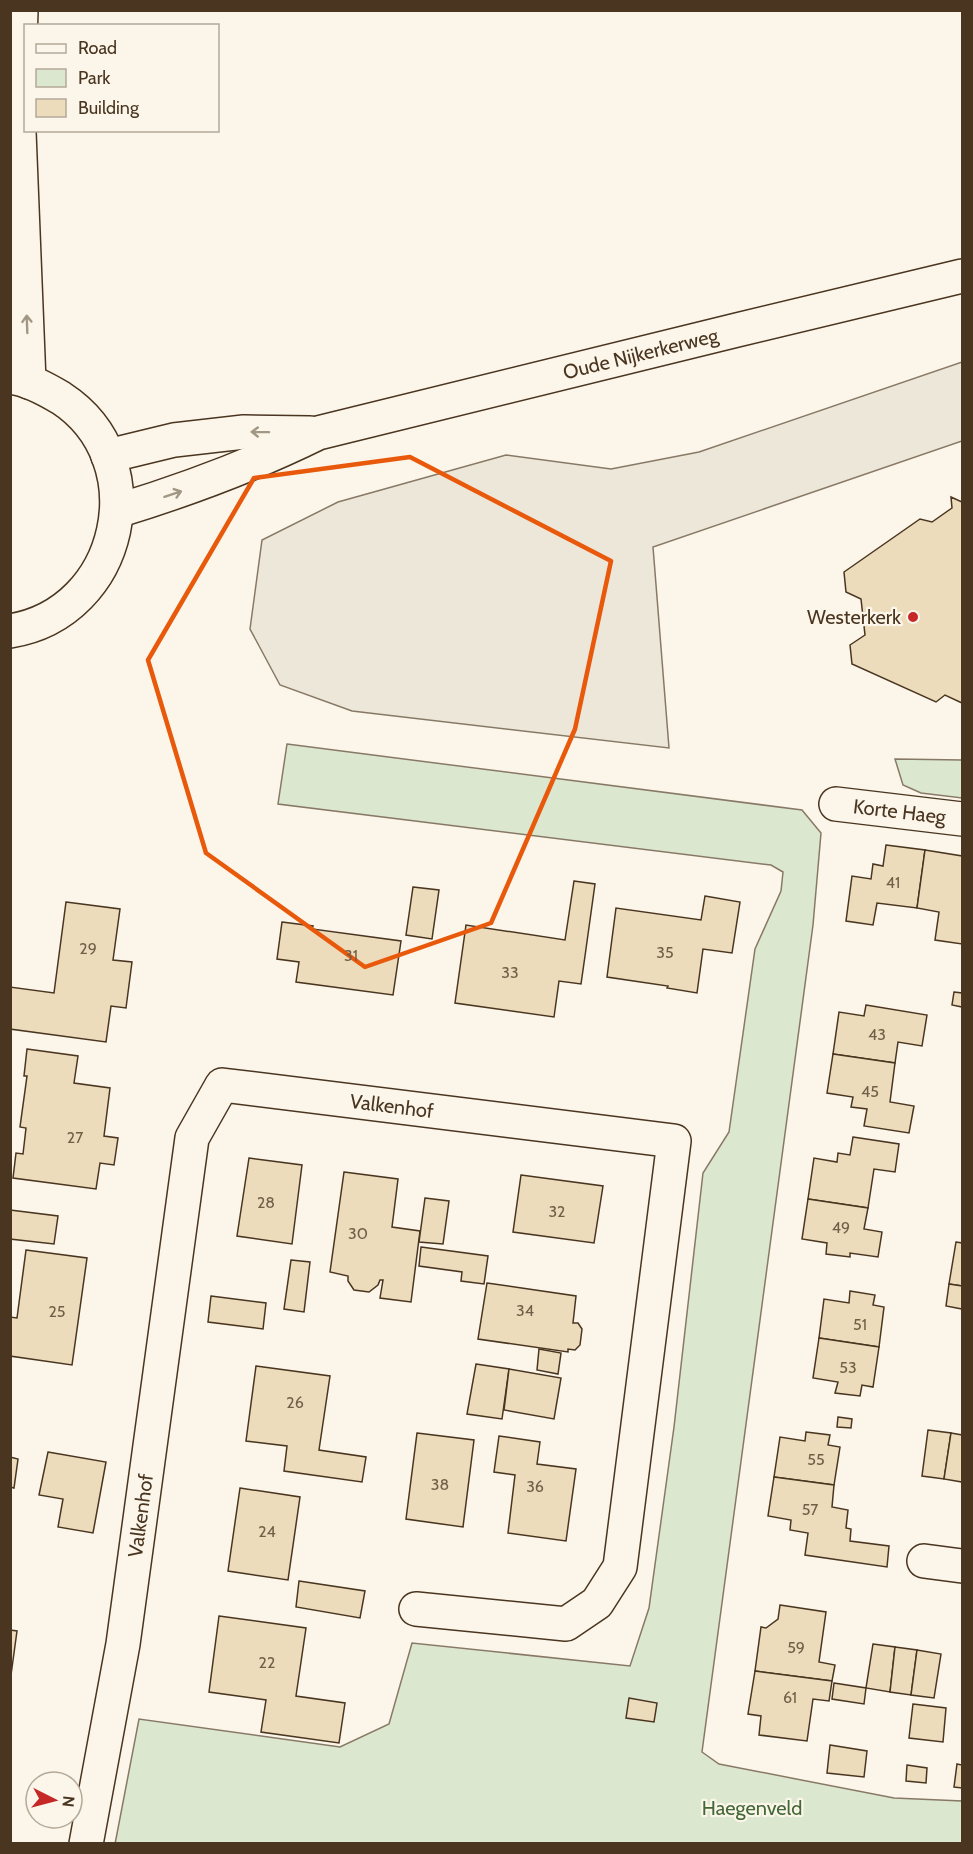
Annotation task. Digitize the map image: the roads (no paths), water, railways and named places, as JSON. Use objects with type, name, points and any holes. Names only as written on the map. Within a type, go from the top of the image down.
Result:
[{"type":"street","points":[[10,631],[51,618],[76,599],[97,576],[110,548],[117,511],[116,485],[108,456],[93,428],[72,405],[46,388],[20,380],[18,107],[21,10]]},
{"type":"street","points":[[10,140],[18,107]]},
{"type":"street","name":"Oude Nijkerkerweg","points":[[117,511],[181,491],[281,451],[318,433],[963,276]]},
{"type":"street","name":"Oude Nijkerkerweg","points":[[108,456],[174,440],[244,432],[318,433]]},
{"type":"street","name":"Korte Haeg","points":[[836,804],[963,819]]},
{"type":"street","name":"Valkenhof","points":[[86,1844],[123,1644],[192,1138],[222,1085],[674,1141],[620,1567],[597,1603],[566,1624],[416,1609]]},
{"type":"street","points":[[924,1561],[963,1566]]},
{"type":"place","name":"Westerkerk","points":[[913,617]]},
{"type":"park label","name":"Haegenveld","points":[[752,1808]]}]
